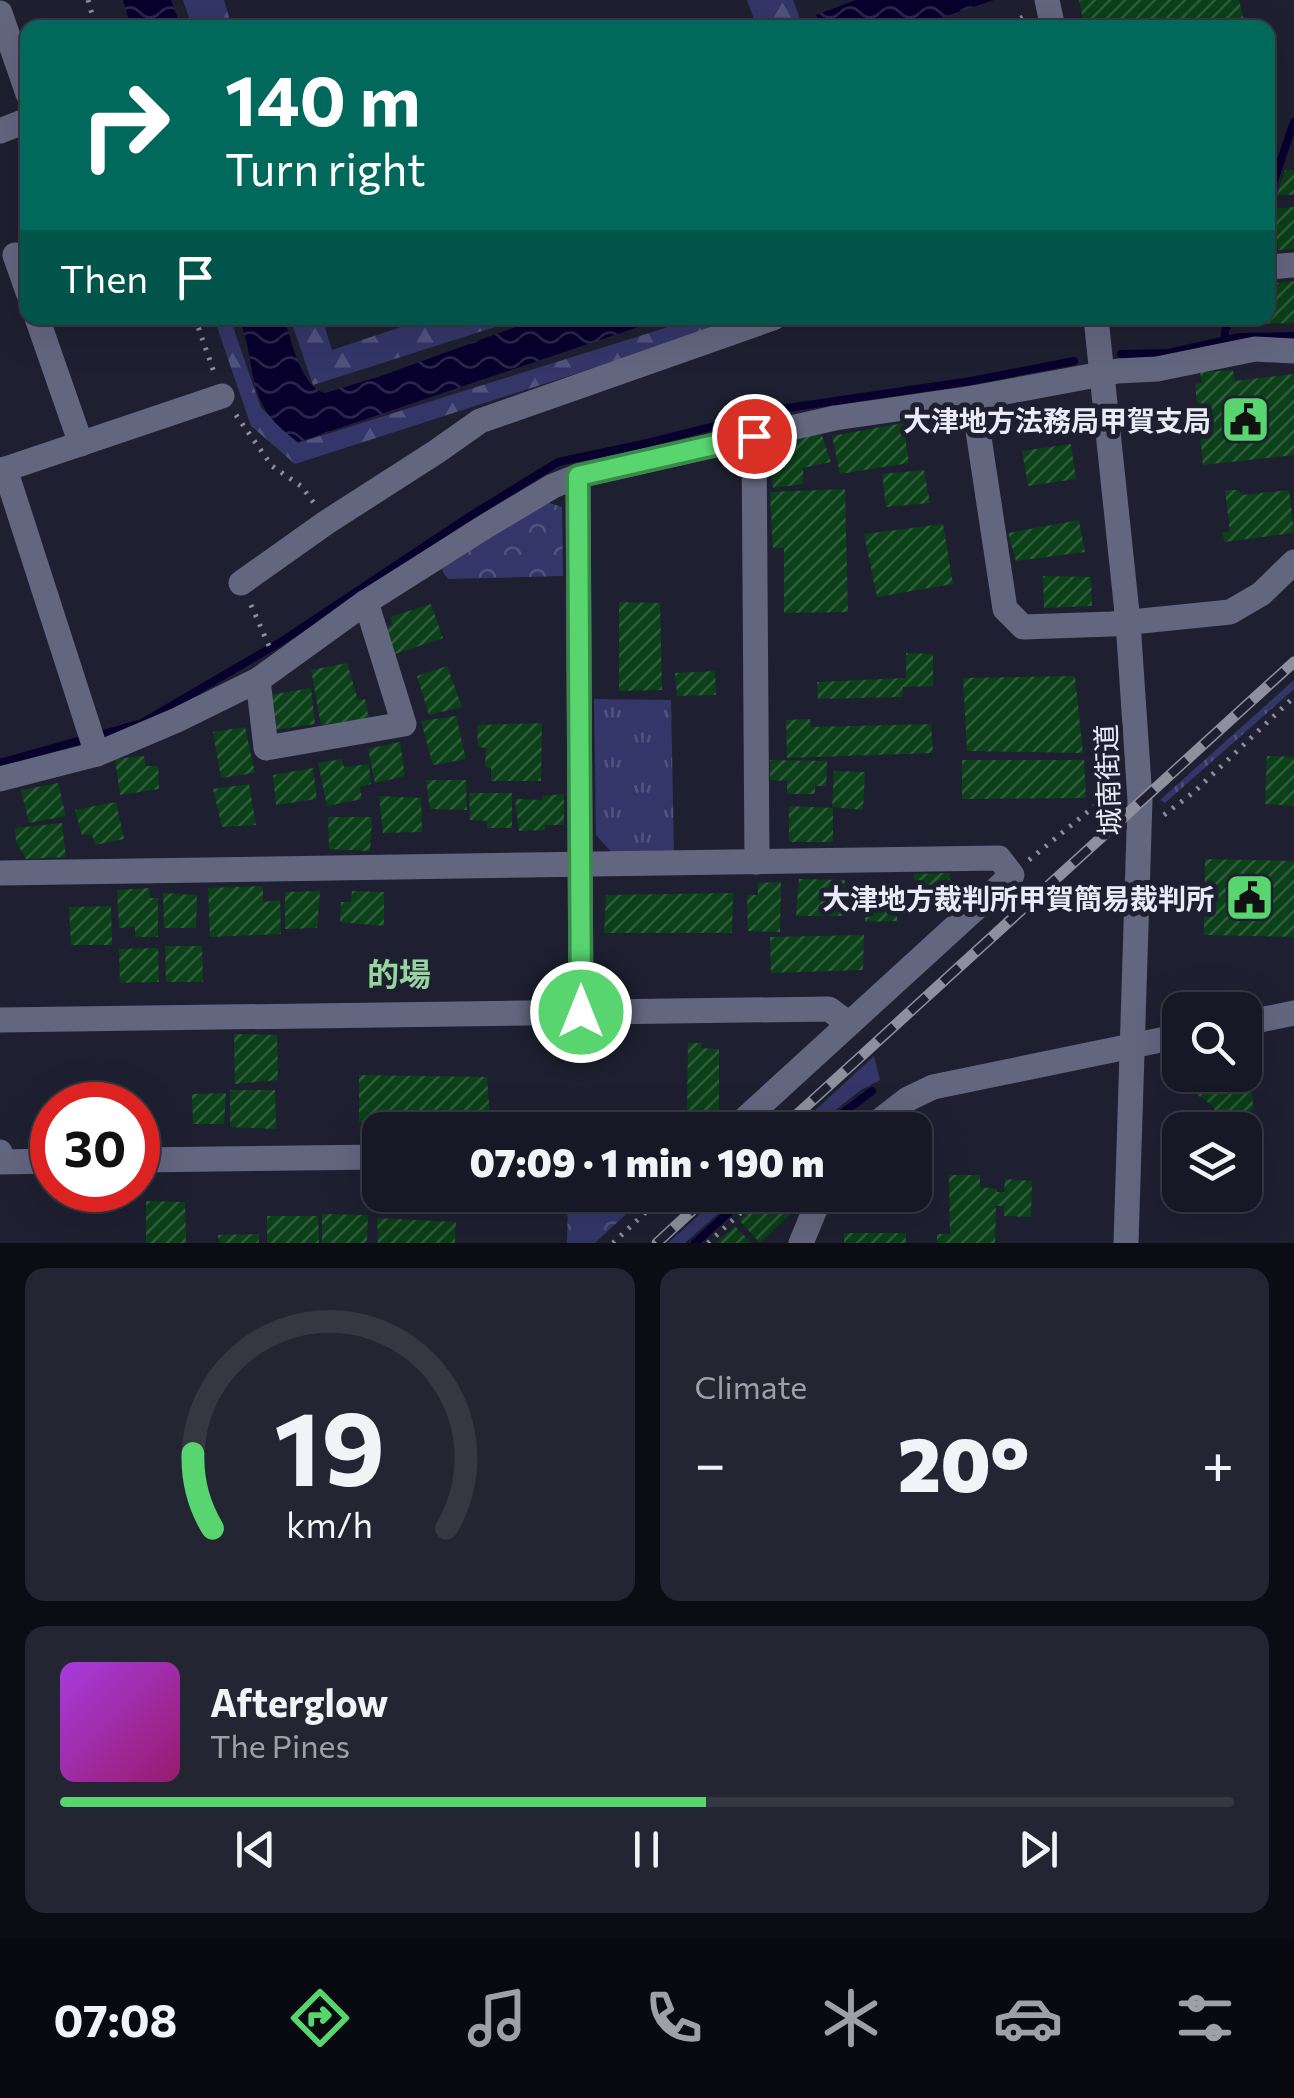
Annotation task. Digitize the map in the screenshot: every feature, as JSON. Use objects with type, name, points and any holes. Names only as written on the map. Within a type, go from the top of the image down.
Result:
[{"type":"street","points":[[1,19],[20,72]]},
{"type":"street","points":[[14,255],[20,271]]},
{"type":"street","points":[[38,325],[81,444]]},
{"type":"street","points":[[242,584],[480,421],[754,325]]},
{"type":"street","name":"城南街道","points":[[1097,325],[1128,622],[1140,800],[1126,1243]]},
{"type":"street","points":[[0,779],[97,754],[176,720],[268,673],[366,602],[553,486],[578,476],[835,418],[1256,350],[1294,351]]},
{"type":"street","points":[[97,754],[3,470],[222,396]]},
{"type":"street","points":[[972,398],[1004,609],[1022,627],[1230,612],[1261,594],[1294,562]]},
{"type":"street","points":[[754,436],[756,862]]},
{"type":"street","points":[[578,476],[581,1012]]},
{"type":"street","points":[[268,673],[266,748],[404,724],[366,602]]},
{"type":"street","points":[[0,873],[999,858],[1012,875],[754,1112]]},
{"type":"street","points":[[0,1020],[828,1009],[849,1024]]},
{"type":"street","points":[[1262,1019],[1294,1013]]},
{"type":"street","points":[[891,1112],[933,1087],[1162,1040]]},
{"type":"street","points":[[0,1152],[0,1162],[30,1161]]},
{"type":"street","points":[[160,1160],[362,1157]]},
{"type":"street","points":[[801,1243],[814,1212]]},
{"type":"path","points":[[197,325],[222,396],[272,466],[301,486],[328,522]]},
{"type":"path","points":[[242,584],[268,673]]},
{"type":"path","points":[[1157,820],[1194,792],[1294,697]]},
{"type":"path","points":[[1012,875],[1123,783]]},
{"type":"path","points":[[613,1243],[646,1212]]},
{"type":"path","points":[[708,1243],[742,1212]]},
{"type":"green space","points":[[183,0],[224,0],[230,20],[190,20]]},
{"type":"green space","points":[[747,0],[793,0],[800,20],[754,20]]},
{"type":"green space","points":[[216,325],[232,325],[261,408],[298,443],[675,325],[727,325],[295,464],[251,426]]},
{"type":"green space","points":[[292,325],[324,325],[332,350],[407,325],[501,325],[313,385]]},
{"type":"green space","points":[[546,502],[562,507],[563,576],[448,579],[441,568]]},
{"type":"green space","points":[[1294,680],[1294,689],[1165,803],[1160,800]]},
{"type":"green space","points":[[594,699],[671,700],[674,854],[613,854],[596,835]]},
{"type":"green space","points":[[874,1056],[880,1080],[833,1112],[813,1112]]},
{"type":"green space","points":[[568,1212],[629,1212],[595,1243],[567,1243]]},
{"type":"green space","points":[[702,1212],[720,1212],[685,1243],[668,1243]]},
{"type":"water","points":[[123,0],[171,0],[178,20],[129,20]]},
{"type":"water","points":[[856,0],[994,0],[934,20],[818,20],[816,15]]},
{"type":"water","points":[[241,325],[286,325],[303,373],[325,393],[521,325],[644,325],[298,442],[280,428],[260,400]]},
{"type":"building","points":[[1079,0],[1239,0],[1244,20],[1083,20]]},
{"type":"building","points":[[1285,170],[1294,170],[1294,195],[1277,195]]},
{"type":"building","points":[[1294,207],[1294,249],[1278,250],[1275,209]]},
{"type":"building","points":[[1294,281],[1294,323],[1275,323],[1275,283]]},
{"type":"building","name":"大津地方法務局甲賀支局","points":[[1233,370],[1235,381],[1294,374],[1294,455],[1203,465],[1195,384],[1202,383],[1200,372]]},
{"type":"building","points":[[903,423],[909,463],[840,474],[832,436]]},
{"type":"building","points":[[820,430],[831,462],[803,468],[803,484],[773,488],[768,454]]},
{"type":"building","points":[[1071,444],[1076,479],[1028,486],[1022,451]]},
{"type":"building","points":[[924,470],[930,503],[886,507],[882,474]]},
{"type":"building","points":[[845,489],[848,612],[784,613],[784,548],[773,548],[770,492]]},
{"type":"building","points":[[1225,490],[1238,490],[1242,495],[1289,490],[1294,533],[1224,542],[1223,533],[1230,531]]},
{"type":"building","points":[[1079,520],[1085,552],[1016,561],[1008,533]]},
{"type":"building","points":[[943,524],[953,584],[877,597],[864,534]]},
{"type":"building","points":[[1043,576],[1091,577],[1092,606],[1044,608]]},
{"type":"building","points":[[619,602],[660,603],[662,690],[619,691]]},
{"type":"building","points":[[431,604],[443,638],[395,654],[383,628],[393,625],[390,617]]},
{"type":"building","points":[[906,653],[933,654],[933,686],[903,687],[902,697],[818,699],[817,682],[906,678]]},
{"type":"building","points":[[347,663],[358,700],[365,699],[369,719],[321,725],[311,670]]},
{"type":"building","points":[[447,666],[462,707],[429,715],[417,676]]},
{"type":"building","points":[[715,671],[716,695],[677,696],[675,673]]},
{"type":"building","points":[[1075,676],[1083,753],[967,751],[963,678]]},
{"type":"building","points":[[311,688],[315,724],[274,730],[270,695]]},
{"type":"building","points":[[456,716],[466,759],[433,765],[421,721]]},
{"type":"building","points":[[810,719],[811,727],[931,724],[933,753],[787,758],[786,720]]},
{"type":"building","points":[[542,723],[541,781],[491,781],[491,768],[485,767],[486,748],[478,747],[477,725]]},
{"type":"building","points":[[245,727],[255,773],[221,778],[213,732]]},
{"type":"building","points":[[400,742],[405,776],[375,783],[368,749]]},
{"type":"building","points":[[144,756],[146,766],[158,766],[159,789],[120,795],[115,759]]},
{"type":"building","points":[[1267,756],[1294,757],[1294,806],[1265,804]]},
{"type":"building","points":[[342,759],[344,767],[369,764],[371,784],[360,787],[362,799],[327,806],[318,763]]},
{"type":"building","points":[[770,760],[827,761],[826,786],[815,786],[815,794],[787,794],[787,781],[770,780]]},
{"type":"building","points":[[962,760],[1084,760],[1086,798],[962,799]]},
{"type":"building","points":[[313,768],[317,799],[276,805],[273,775]]},
{"type":"building","points":[[834,771],[865,772],[863,810],[832,807]]},
{"type":"building","points":[[426,780],[466,780],[467,810],[430,809]]},
{"type":"building","points":[[58,783],[66,816],[29,823],[21,790]]},
{"type":"building","points":[[249,784],[256,825],[222,827],[213,789]]},
{"type":"building","points":[[469,793],[512,793],[512,828],[487,828],[487,821],[470,820]]},
{"type":"building","points":[[564,794],[564,825],[519,831],[515,799],[542,800],[542,796]]},
{"type":"building","points":[[379,796],[421,798],[422,832],[383,833]]},
{"type":"building","points":[[116,802],[124,839],[95,845],[92,835],[82,835],[75,810]]},
{"type":"building","points":[[789,806],[833,808],[833,842],[789,842]]},
{"type":"building","points":[[328,817],[372,817],[370,851],[329,849]]},
{"type":"building","points":[[62,823],[66,857],[26,859],[16,842],[15,828]]},
{"type":"building","name":"大津地方裁判所甲賀簡易裁判所","points":[[1205,859],[1294,861],[1294,937],[1204,935]]},
{"type":"building","points":[[950,873],[949,909],[915,908],[914,874]]},
{"type":"building","points":[[799,879],[845,880],[845,916],[796,916]]},
{"type":"building","points":[[781,882],[780,932],[748,931],[747,895],[758,895],[757,883]]},
{"type":"building","points":[[263,886],[263,902],[280,900],[281,934],[210,937],[208,888]]},
{"type":"building","points":[[149,888],[150,898],[158,898],[158,937],[135,937],[135,927],[119,928],[117,890]]},
{"type":"building","points":[[865,888],[897,889],[897,921],[865,922]]},
{"type":"building","points":[[320,891],[317,928],[285,929],[285,892]]},
{"type":"building","points":[[352,891],[384,892],[384,926],[340,922],[341,902],[351,902]]},
{"type":"building","points":[[163,893],[197,895],[196,928],[164,928]]},
{"type":"building","points":[[733,893],[732,933],[604,933],[606,895]]},
{"type":"building","points":[[111,906],[112,945],[71,945],[69,907]]},
{"type":"building","points":[[864,935],[863,970],[771,973],[770,937]]},
{"type":"building","points":[[165,946],[202,946],[203,982],[166,982]]},
{"type":"building","points":[[158,948],[159,982],[120,983],[119,949]]},
{"type":"building","points":[[234,1034],[277,1035],[278,1080],[235,1084]]},
{"type":"building","points":[[688,1043],[719,1049],[719,1112],[687,1112]]},
{"type":"building","points":[[359,1075],[487,1077],[490,1112],[362,1112],[359,1122]]},
{"type":"building","points":[[230,1090],[275,1090],[276,1129],[230,1127]]},
{"type":"building","points":[[1193,1092],[1251,1092],[1254,1110],[1214,1112],[1213,1106]]},
{"type":"building","points":[[226,1093],[224,1124],[193,1124],[192,1094]]},
{"type":"building","points":[[949,1175],[980,1175],[980,1187],[997,1192],[1004,1192],[1005,1179],[1032,1181],[1031,1217],[1004,1216],[1004,1206],[996,1206],[995,1243],[937,1243],[937,1234],[950,1234]]},
{"type":"building","points":[[160,1201],[185,1202],[186,1243],[146,1243],[146,1212],[160,1212]]},
{"type":"building","points":[[748,1212],[793,1212],[760,1243],[739,1220]]},
{"type":"building","points":[[322,1214],[368,1215],[367,1243],[322,1243]]},
{"type":"building","points":[[267,1216],[318,1216],[319,1243],[267,1243]]},
{"type":"building","points":[[377,1218],[456,1222],[455,1243],[378,1243]]},
{"type":"building","points":[[735,1226],[751,1243],[716,1243]]},
{"type":"building","points":[[844,1233],[906,1233],[906,1243],[844,1243]]},
{"type":"building","points":[[259,1234],[259,1243],[219,1243],[218,1235]]},
{"type":"waterway","points":[[1275,178],[1294,122]]},
{"type":"waterway","points":[[1225,340],[1228,325]]},
{"type":"waterway","points":[[1121,354],[1168,353],[1240,337],[1294,336]]},
{"type":"waterway","points":[[0,763],[142,723],[279,643],[558,462],[787,408],[971,381],[1074,361]]},
{"type":"waterway","points":[[844,1112],[872,1091]]},
{"type":"waterway","points":[[695,1243],[729,1212]]},
{"type":"railway","points":[[800,1112],[1294,662]]},
{"type":"railway","points":[[657,1243],[691,1212]]},
{"type":"place","name":"大津地方法務局甲賀支局","points":[[1246,420]]},
{"type":"place","name":"大津地方裁判所甲賀簡易裁判所","points":[[1249,898]]},
{"type":"district","name":"的場","points":[[399,973]]},
{"type":"route","points":[[581,1012],[578,476],[754,436]]}]
